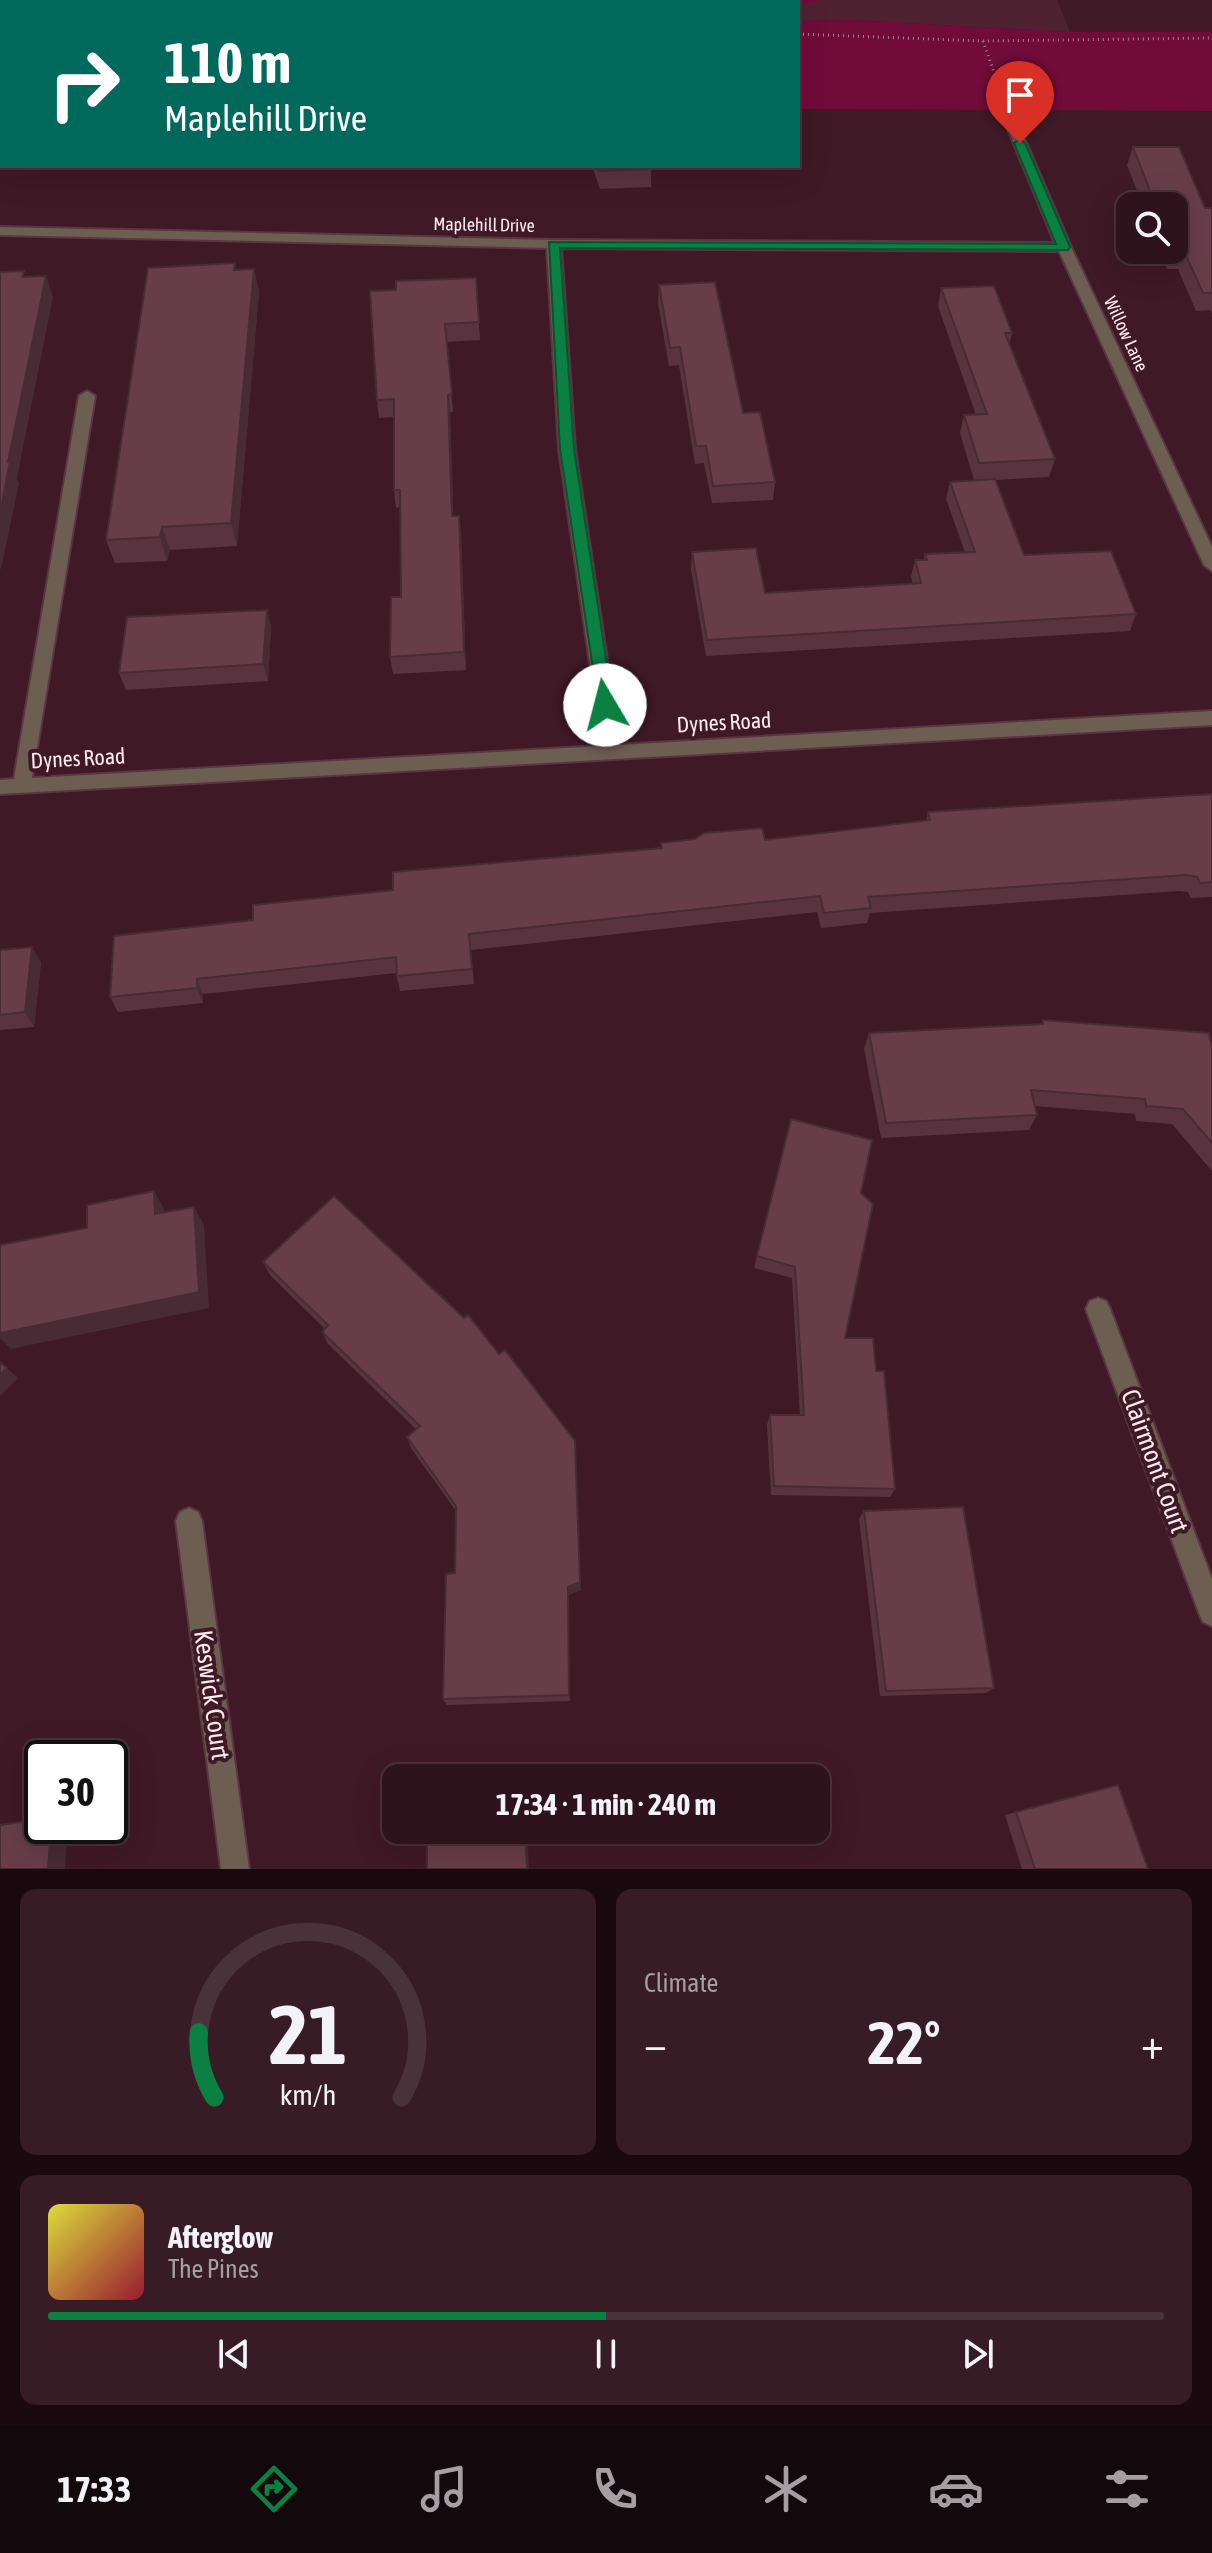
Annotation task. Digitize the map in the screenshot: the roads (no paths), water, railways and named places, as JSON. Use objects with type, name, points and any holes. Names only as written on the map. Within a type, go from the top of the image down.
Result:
[{"type":"street","name":"Willow Lane","points":[[1009,117],[1064,247],[1212,565]]},
{"type":"street","name":"Maplehill Drive","points":[[0,231],[554,244],[1064,247]]},
{"type":"street","points":[[554,244],[567,449],[612,752]]},
{"type":"street","points":[[22,785],[87,396]]},
{"type":"street","name":"Dynes Road","points":[[0,787],[1212,718]]},
{"type":"street","name":"Clairmont Court","points":[[1098,1309],[1212,1613]]},
{"type":"street","name":"Keswick Court","points":[[189,1521],[235,1869]]}]
